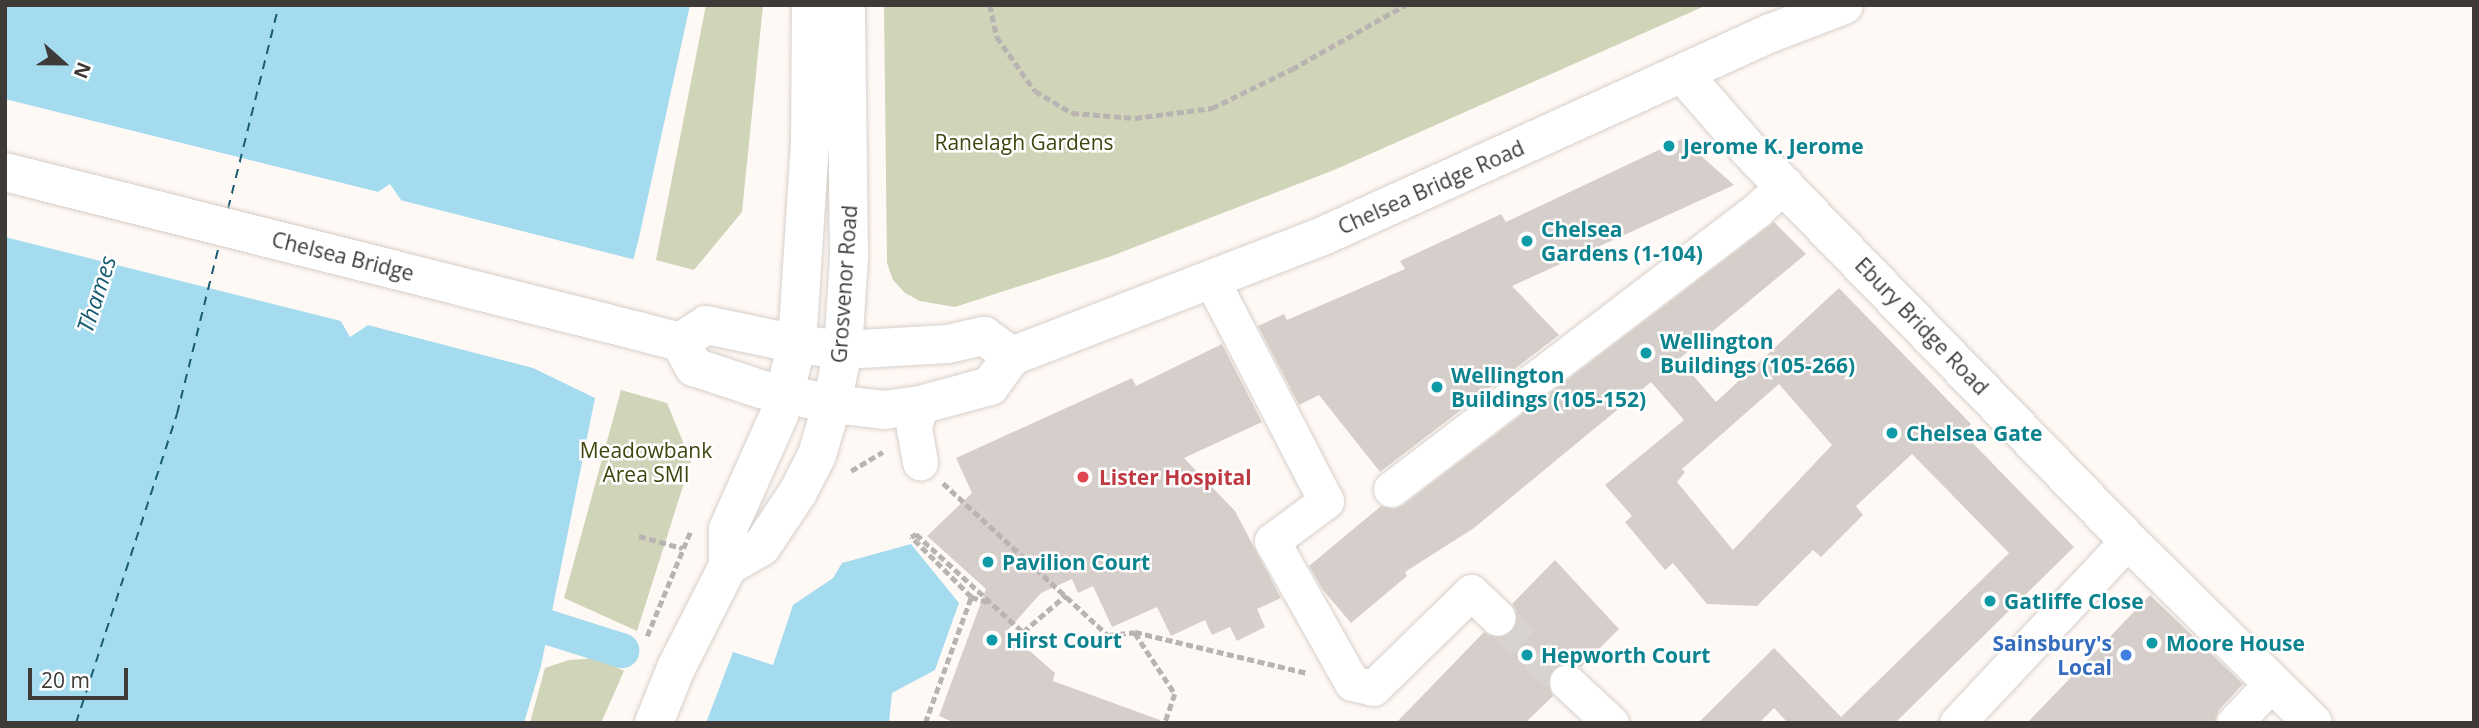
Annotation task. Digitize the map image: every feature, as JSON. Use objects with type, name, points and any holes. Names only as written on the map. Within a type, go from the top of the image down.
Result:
[{"type":"main road","name":"Grosvenor Road","points":[[654,723],[676,668],[728,566],[728,529],[779,415],[797,344],[810,143],[811,5]]},
{"type":"main road","name":"Grosvenor Road","points":[[728,566],[762,546],[798,492],[817,455],[832,404],[843,350],[850,162],[846,5]]},
{"type":"main road","name":"Chelsea Bridge Road","points":[[1012,356],[1323,236],[1772,33],[1844,5]]},
{"type":"main road","name":"Ebury Bridge Road","points":[[1684,74],[1733,133],[2128,540],[2313,723]]},
{"type":"main road","name":"Chelsea Bridge","points":[[5,172],[680,342]]},
{"type":"main road","points":[[706,325],[797,344],[843,350],[948,344],[984,337],[1012,356],[990,386],[884,410],[785,395],[694,367],[680,342],[706,325]]},
{"type":"street","points":[[1391,489],[1756,211],[1785,184]]},
{"type":"street","points":[[1211,279],[1326,501],[1272,541],[1352,684],[1373,688],[1471,592],[1498,618]]},
{"type":"street","points":[[920,404],[914,428],[920,463]]},
{"type":"street","points":[[1957,723],[2043,644],[2128,540]]},
{"type":"street","points":[[1567,682],[1611,723]]},
{"type":"street","points":[[2234,723],[2271,684]]},
{"type":"path","points":[[990,5],[997,37],[1035,91],[1072,113],[1135,118],[1212,108],[1292,69],[1405,5]]},
{"type":"path","points":[[884,452],[897,449],[920,463],[1108,635],[1135,632],[1352,684]]},
{"type":"path","points":[[647,636],[693,524]]},
{"type":"path","points":[[991,603],[971,597],[911,537],[916,534],[1023,632],[1066,595]]},
{"type":"path","points":[[639,536],[682,548]]},
{"type":"path","points":[[925,723],[971,597]]},
{"type":"path","points":[[1135,632],[1175,694],[1165,723]]},
{"type":"green space","points":[[706,5],[763,5],[742,212],[694,270],[656,260]]},
{"type":"green space","name":"Ranelagh Gardens","points":[[884,5],[1707,5],[1334,170],[1109,257],[955,307],[920,301],[905,293],[893,280],[887,263]]},
{"type":"green space","name":"Meadowbank Area SMI","points":[[621,390],[667,403],[691,461],[637,631],[564,598]]},
{"type":"green space","points":[[599,658],[624,671],[601,723],[530,723],[545,668],[569,660]]},
{"type":"water","name":"Thames","points":[[5,5],[690,5],[638,242],[595,398],[541,666],[524,723],[5,723]],"holes":[[[390,184],[401,200],[368,325],[350,337],[339,318],[375,194]]]},
{"type":"water","points":[[911,544],[959,603],[935,670],[892,693],[889,723],[706,723],[733,652],[773,665],[793,605],[833,578],[842,563]]},
{"type":"pier","points":[[5,99],[381,193],[348,323],[5,237]]},
{"type":"pier","points":[[396,199],[636,260],[599,396],[595,398],[533,368],[364,324]]},
{"type":"building","points":[[1682,139],[1734,185],[1512,286],[1559,335],[1380,472],[1319,395],[1299,405],[1258,326],[1284,314],[1287,320],[1405,269],[1400,261],[1501,214],[1506,222]]},
{"type":"building","points":[[1774,222],[1806,254],[1679,359],[1716,402],[1839,288],[1971,424],[1963,433],[2074,547],[1895,723],[1788,723],[1774,708],[1759,723],[1698,723],[1774,648],[1841,717],[2009,553],[1912,454],[1856,506],[1863,515],[1821,557],[1813,550],[1757,606],[1707,604],[1673,563],[1665,570],[1625,522],[1632,516],[1605,485],[1684,420],[1651,382],[1474,528],[1405,572],[1407,576],[1351,623],[1323,590],[1309,566],[1381,506],[1393,509],[1403,505]],"holes":[[[1779,384],[1832,445],[1733,550],[1677,482],[1685,472],[1682,469]]]},
{"type":"building","name":"Lister Hospital","points":[[1222,344],[1262,422],[1184,458],[1235,511],[1281,598],[1257,609],[1265,627],[1237,641],[1230,627],[1212,635],[1205,620],[1171,636],[1157,607],[1112,627],[1093,586],[1078,593],[1072,579],[1041,593],[1007,631],[1055,673],[1053,681],[1160,720],[1159,723],[955,723],[939,716],[986,589],[927,536],[972,493],[956,458],[1132,378],[1136,386]]},
{"type":"building","name":"Hepworth Court","points":[[1555,560],[1619,629],[1581,667],[1571,662],[1553,668],[1547,678],[1553,696],[1525,723],[1396,723],[1484,632],[1494,638],[1512,632],[1518,622],[1517,612],[1512,604]]},
{"type":"building","name":"Moore House","points":[[2150,595],[2243,684],[2219,710],[2214,723],[2027,723]]},
{"type":"waterway","points":[[501,618],[548,627],[621,650]]},
{"type":"ferry route","points":[[228,209],[279,5]]},
{"type":"ferry route","points":[[76,723],[177,414],[219,245]]},
{"type":"tunnel","points":[[1498,618],[1567,682]]},
{"type":"place","name":"Jerome K. Jerome","points":[[1669,146]]},
{"type":"place","name":"Chelsea Gardens (1-104)","points":[[1527,241]]},
{"type":"place","name":"Wellington Buildings (105-266)","points":[[1646,353]]},
{"type":"place","name":"Wellington Buildings (105-152)","points":[[1437,387]]},
{"type":"place","name":"Chelsea Gate","points":[[1892,433]]},
{"type":"place","name":"Lister Hospital","points":[[1083,477]]},
{"type":"place","name":"Pavilion Court","points":[[988,562]]},
{"type":"place","name":"Gatliffe Close","points":[[1990,601]]},
{"type":"place","name":"Hirst Court","points":[[992,640]]},
{"type":"place","name":"Moore House","points":[[2152,643]]},
{"type":"place","name":"Hepworth Court","points":[[1527,655]]},
{"type":"place","name":"Sainsbury's Local","points":[[2126,655]]}]
